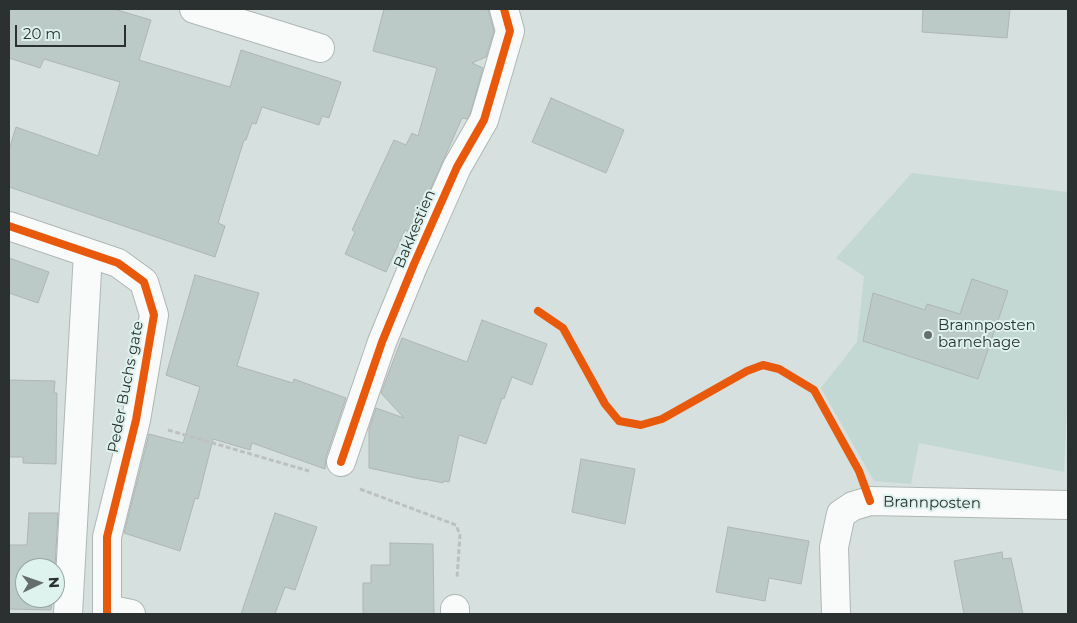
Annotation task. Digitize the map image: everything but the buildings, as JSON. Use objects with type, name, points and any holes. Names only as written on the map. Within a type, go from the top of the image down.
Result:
[{"type":"street","points":[[194,9],[320,48]]},
{"type":"street","name":"Bakkestien","points":[[336,470],[382,342],[414,264],[457,167],[484,120],[510,31],[504,9]]},
{"type":"street","name":"Peder Buchs gate","points":[[9,226],[118,262],[144,282],[154,315],[136,420],[108,537],[115,612]]},
{"type":"street","points":[[68,614],[88,253]]},
{"type":"street","name":"Brannposten","points":[[836,614],[834,547],[840,514],[853,506],[870,502],[1068,506]]},
{"type":"path","points":[[136,420],[336,470],[456,525],[460,535],[455,612]]},
{"type":"shaded area","points":[[912,173],[1068,192],[1068,379],[1064,472],[919,443],[911,484],[874,481],[821,388],[857,342],[864,276],[836,258]]},
{"type":"cycle path","points":[[341,462],[382,342],[414,264],[457,167],[484,120],[510,31],[504,9]]},
{"type":"cycle path","points":[[9,226],[118,263],[144,282],[154,315],[136,420],[107,537],[107,614]]},
{"type":"cycle path","points":[[538,311],[563,328],[605,404],[619,421],[641,425],[662,419],[747,371],[763,365],[779,369],[814,390],[859,471],[870,501]]},
{"type":"place","name":"Brannposten barnehage","points":[[928,335]]}]
